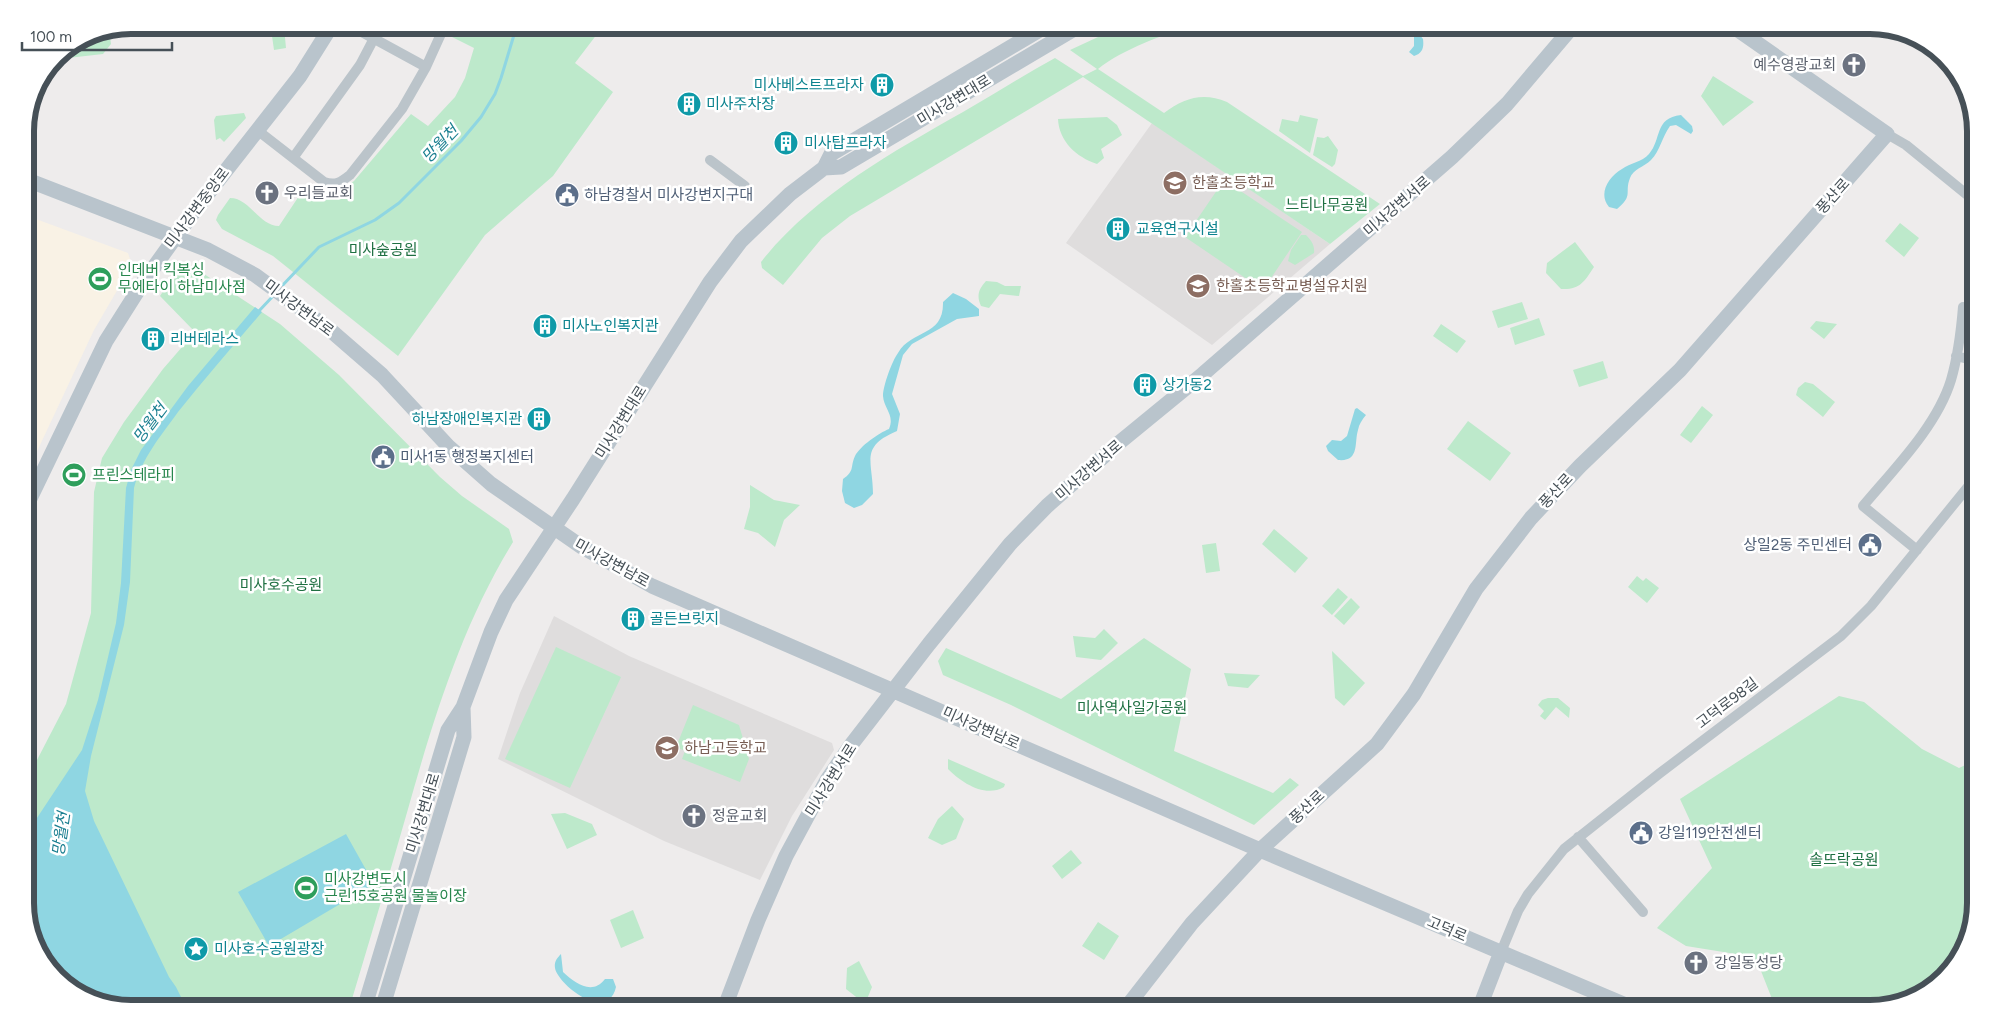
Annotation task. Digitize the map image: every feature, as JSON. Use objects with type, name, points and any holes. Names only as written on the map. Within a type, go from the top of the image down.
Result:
[{"type":"main road","name":"미사강변중앙로","points":[[34,490],[106,341],[175,236],[300,76],[326,34]]},
{"type":"main road","name":"미사강변대로","points":[[367,1000],[448,730],[463,707],[491,632],[506,600],[554,528],[710,282],[727,259],[757,225],[790,194],[824,168],[832,154],[1033,34]]},
{"type":"main road","name":"미사강변대로","points":[[824,168],[841,166],[1066,34]]},
{"type":"main road","name":"미사강변서로","points":[[727,1000],[758,920],[791,848],[827,780],[851,745],[977,583],[1040,513],[1120,442],[1203,374],[1452,158],[1507,104],[1566,34]]},
{"type":"main road","points":[[1744,34],[1887,134]]},
{"type":"main road","name":"풍산로","points":[[1132,1000],[1192,923],[1260,850],[1376,744],[1414,694],[1476,589],[1525,525],[1580,466],[1680,370],[1887,134]]},
{"type":"main road","name":"미사강변남로","points":[[34,182],[175,236],[222,257],[255,275],[329,329],[393,385],[448,446],[474,470],[582,548],[652,586],[1260,850]]},
{"type":"main road","name":"미사강변대로","points":[[385,1000],[464,737],[463,707]]},
{"type":"main road","name":"고덕로","points":[[1260,850],[1614,1000]]},
{"type":"main road","points":[[1482,1000],[1501,952]]},
{"type":"street","points":[[365,34],[426,67]]},
{"type":"street","points":[[293,158],[342,91],[376,34]]},
{"type":"street","points":[[257,130],[324,182],[333,185],[342,182],[350,175],[402,108],[426,67],[441,34]]},
{"type":"street","points":[[1887,134],[1906,145],[1967,195]]},
{"type":"street","points":[[710,160],[745,186]]},
{"type":"street","points":[[1917,550],[1863,506],[1930,422],[1942,402],[1951,380],[1960,341],[1963,307]]},
{"type":"street","points":[[1956,356],[1967,359]]},
{"type":"street","name":"고덕로98길","points":[[1501,952],[1518,911],[1528,894],[1556,858],[1578,837],[1660,773],[1841,636],[1871,606],[1967,488]]},
{"type":"street","points":[[1578,837],[1643,912]]},
{"type":"shaded area","name":"한홀초등학교","points":[[1152,123],[1330,244],[1212,345],[1066,243]]},
{"type":"shaded area","points":[[34,218],[128,253],[132,265],[94,330],[34,458]]},
{"type":"shaded area","name":"하남고등학교","points":[[554,616],[629,656],[832,743],[834,750],[792,816],[760,880],[664,841],[498,759],[520,693]]},
{"type":"green space","points":[[272,34],[285,34],[286,48],[274,50]]},
{"type":"green space","name":"미사숲공원","points":[[451,34],[597,34],[575,63],[613,92],[553,176],[485,235],[398,356],[273,256],[222,229],[216,220],[230,198],[243,202],[266,222],[279,226],[307,184],[313,188],[331,192],[354,181],[411,114],[428,126],[455,97],[465,78],[474,48],[450,36]]},
{"type":"green space","name":"느티나무공원","points":[[1105,34],[1168,34],[1131,49],[1098,69],[1164,113],[1186,100],[1194,98],[1210,97],[1227,102],[1380,204],[1330,244],[1083,77],[850,216],[822,238],[783,285],[762,268],[761,262],[804,217],[854,178],[909,143],[1055,58],[1083,76],[1097,69],[1070,50]]},
{"type":"green space","points":[[110,36],[111,44],[103,54],[68,58],[77,50],[93,41]]},
{"type":"green space","points":[[1713,76],[1754,102],[1723,126],[1701,96]]},
{"type":"green space","points":[[244,113],[246,118],[224,142],[220,138],[216,140],[214,120],[216,116]]},
{"type":"green space","points":[[1300,115],[1318,119],[1310,153],[1279,131],[1282,119],[1298,122]]},
{"type":"green space","points":[[1107,117],[1117,125],[1122,135],[1101,149],[1104,158],[1097,164],[1082,157],[1070,147],[1059,127],[1058,119]]},
{"type":"green space","points":[[1328,136],[1338,150],[1335,164],[1332,167],[1313,155],[1317,137],[1324,138]]},
{"type":"green space","points":[[1224,180],[1302,232],[1263,290],[1185,237]]},
{"type":"green space","points":[[1900,223],[1919,238],[1904,257],[1885,241]]},
{"type":"green space","points":[[1301,235],[1306,235],[1311,241],[1314,253],[1295,265],[1288,261],[1291,250]]},
{"type":"green space","points":[[1575,242],[1594,267],[1581,284],[1573,288],[1561,289],[1546,273],[1547,263]]},
{"type":"green space","name":"미사호수공원","points":[[179,267],[201,272],[280,324],[339,375],[440,477],[462,496],[509,529],[513,542],[495,574],[464,639],[439,706],[352,1000],[130,1000],[105,997],[77,984],[67,976],[50,957],[39,935],[34,910],[34,764],[66,704],[91,613],[94,492],[102,458],[124,422],[163,369],[195,332],[160,296]]},
{"type":"green space","points":[[986,281],[997,282],[1005,286],[1021,286],[1019,296],[1000,294],[989,308],[981,306],[979,292]]},
{"type":"green space","points":[[1522,302],[1528,319],[1498,328],[1492,311]]},
{"type":"green space","points":[[1539,318],[1545,335],[1515,345],[1510,328]]},
{"type":"green space","points":[[1816,321],[1837,324],[1824,339],[1810,328]]},
{"type":"green space","points":[[1441,324],[1466,341],[1457,353],[1433,336]]},
{"type":"green space","points":[[1603,361],[1608,378],[1579,387],[1573,370]]},
{"type":"green space","points":[[1805,382],[1813,384],[1835,402],[1823,417],[1796,395],[1798,388]]},
{"type":"green space","points":[[1702,406],[1713,415],[1691,443],[1680,435]]},
{"type":"green space","points":[[1468,421],[1511,453],[1490,481],[1447,449]]},
{"type":"green space","points":[[750,485],[774,500],[800,505],[784,520],[775,547],[758,533],[744,529],[750,507]]},
{"type":"green space","points":[[1274,529],[1308,558],[1295,573],[1262,544]]},
{"type":"green space","points":[[1216,543],[1220,571],[1206,573],[1202,545]]},
{"type":"green space","points":[[1637,576],[1643,581],[1646,578],[1659,588],[1647,603],[1628,587]]},
{"type":"green space","points":[[1338,588],[1348,597],[1332,615],[1322,606]]},
{"type":"green space","points":[[1351,598],[1360,607],[1344,625],[1334,616]]},
{"type":"green space","points":[[1104,629],[1118,643],[1101,660],[1076,657],[1073,636],[1095,638]]},
{"type":"green space","name":"미사역사일가공원","points":[[1144,638],[1191,669],[1174,751],[1273,793],[1290,778],[1299,785],[1254,825],[1011,705],[943,675],[938,661],[946,648],[1061,699]]},
{"type":"green space","points":[[556,647],[621,677],[570,788],[505,759]]},
{"type":"green space","points":[[1332,651],[1365,683],[1344,706],[1335,698]]},
{"type":"green space","points":[[1224,673],[1260,675],[1248,688],[1228,686]]},
{"type":"green space","name":"솔뜨락공원","points":[[1839,696],[1864,702],[1922,749],[1959,768],[1967,764],[1967,904],[1964,929],[1960,941],[1951,957],[1939,972],[1919,987],[1896,997],[1871,1000],[1772,1000],[1761,971],[1742,955],[1686,946],[1657,928],[1712,868],[1680,799]]},
{"type":"green space","points":[[1558,698],[1570,708],[1569,718],[1556,707],[1545,720],[1540,716],[1544,711],[1538,705],[1542,700]]},
{"type":"green space","points":[[693,705],[739,725],[749,759],[740,782],[682,759],[685,751],[676,747]]},
{"type":"green space","points":[[948,759],[1005,784],[1004,787],[989,791],[967,784],[948,769]]},
{"type":"green space","points":[[952,806],[964,819],[956,839],[942,845],[928,838],[938,819]]},
{"type":"green space","points":[[565,813],[592,824],[597,835],[567,849],[551,814]]},
{"type":"green space","points":[[1071,850],[1082,863],[1062,879],[1052,866]]},
{"type":"green space","points":[[633,910],[644,938],[621,948],[610,920]]},
{"type":"green space","points":[[1098,922],[1119,936],[1104,960],[1082,946]]},
{"type":"green space","points":[[859,961],[872,987],[867,1000],[860,1000],[846,989],[847,968]]},
{"type":"water","points":[[1419,34],[1423,39],[1423,47],[1414,56],[1409,52],[1414,46],[1414,35]]},
{"type":"water","points":[[1681,115],[1692,126],[1693,131],[1691,134],[1676,125],[1670,126],[1654,156],[1631,175],[1628,183],[1628,194],[1622,204],[1617,209],[1609,207],[1604,197],[1609,181],[1617,172],[1646,157],[1653,148],[1662,125],[1666,120]]},
{"type":"water","points":[[953,293],[966,299],[979,309],[979,316],[957,319],[912,344],[903,355],[892,394],[900,414],[897,431],[877,443],[873,449],[871,464],[873,494],[862,505],[854,508],[845,503],[842,491],[843,479],[851,471],[855,456],[861,448],[889,429],[891,420],[884,401],[883,392],[893,362],[904,345],[933,327],[942,313],[943,302]]},
{"type":"water","points":[[255,307],[262,312],[178,412],[152,448],[137,477],[134,488],[130,582],[124,625],[91,756],[85,791],[94,821],[169,977],[182,1000],[118,999],[99,995],[77,984],[58,967],[44,946],[39,935],[34,910],[34,822],[82,750],[98,700],[116,623],[121,583],[126,488],[131,470],[141,450],[188,386]]},
{"type":"water","points":[[1357,408],[1366,415],[1358,428],[1355,451],[1350,458],[1338,460],[1328,451],[1326,446],[1332,440],[1341,441],[1347,436],[1355,409]]},
{"type":"water","name":"미사강변도시 근린15호공원 물놀이장","points":[[346,834],[374,884],[269,946],[238,892]]},
{"type":"water","points":[[561,954],[563,972],[578,984],[584,986],[595,987],[605,979],[613,979],[616,987],[611,998],[607,1000],[589,1000],[573,991],[558,975],[555,968],[556,960]]},
{"type":"waterway","name":"망월천","points":[[280,288],[319,247],[375,220],[399,203],[461,141],[481,117],[495,94],[514,34]]},
{"type":"waterway","name":"망월천","points":[[258,312],[274,295]]},
{"type":"place","name":"예수영광교회","points":[[1854,65]]},
{"type":"place","name":"미사베스트프라자","points":[[882,85]]},
{"type":"place","name":"미사주차장","points":[[689,104]]},
{"type":"place","name":"미사탑프라자","points":[[786,143]]},
{"type":"place","name":"한홀초등학교","points":[[1175,183]]},
{"type":"place","name":"우리들교회","points":[[267,193]]},
{"type":"place","name":"하남경찰서 미사강변지구대","points":[[567,195]]},
{"type":"place","name":"교육연구시설","points":[[1118,229]]},
{"type":"place","name":"인데버 킥복싱 무에타이 하남미사점","points":[[100,279]]},
{"type":"place","name":"한홀초등학교병설유치원","points":[[1198,286]]},
{"type":"place","name":"미사노인복지관","points":[[545,326]]},
{"type":"place","name":"리버테라스","points":[[153,339]]},
{"type":"place","name":"상가동2","points":[[1145,385]]},
{"type":"place","name":"하남장애인복지관","points":[[539,419]]},
{"type":"place","name":"미사1동 행정복지센터","points":[[383,457]]},
{"type":"place","name":"프린스테라피","points":[[74,475]]},
{"type":"place","name":"상일2동 주민센터","points":[[1870,545]]},
{"type":"place","name":"골든브릿지","points":[[633,619]]},
{"type":"place","name":"하남고등학교","points":[[667,748]]},
{"type":"place","name":"정윤교회","points":[[694,816]]},
{"type":"place","name":"강일119안전센터","points":[[1641,833]]},
{"type":"place","name":"미사강변도시 근린15호공원 물놀이장","points":[[306,888]]},
{"type":"place","name":"미사호수공원광장","points":[[196,949]]},
{"type":"place","name":"강일동성당","points":[[1696,963]]}]
